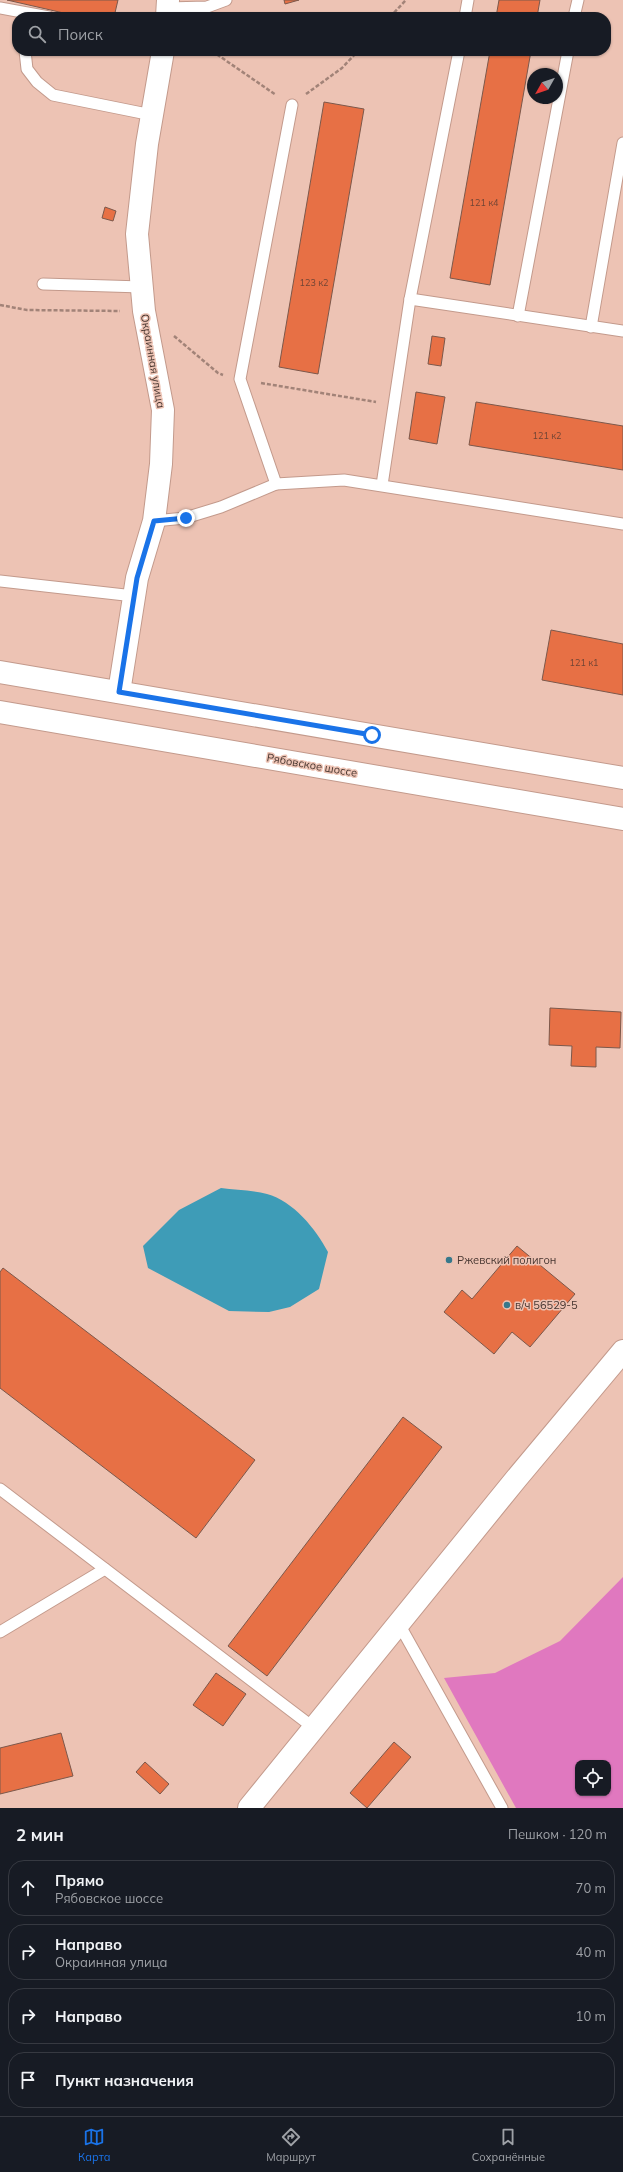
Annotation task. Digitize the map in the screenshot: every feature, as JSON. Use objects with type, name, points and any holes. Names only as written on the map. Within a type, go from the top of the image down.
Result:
[{"type":"main road","name":"Окраинная улица","points":[[119,692],[134,596],[154,521],[161,464],[163,410],[144,311],[137,234],[152,115],[162,56]]},
{"type":"main road","points":[[0,672],[623,778]]},
{"type":"main road","name":"Рябовское шоссе","points":[[0,712],[623,819]]},
{"type":"main road","points":[[249,1808],[516,1479],[623,1351]]},
{"type":"lane","points":[[167,8],[206,7],[226,0]]},
{"type":"lane","points":[[466,12],[468,0]]},
{"type":"lane","points":[[575,12],[578,0]]},
{"type":"lane","points":[[0,8],[18,12]]},
{"type":"lane","points":[[26,56],[28,69],[37,82],[53,95],[152,115]]},
{"type":"lane","points":[[382,485],[410,299],[457,56]]},
{"type":"lane","points":[[518,316],[567,56]]},
{"type":"lane","points":[[276,484],[240,379],[292,105]]},
{"type":"lane","points":[[591,327],[623,143]]},
{"type":"lane","points":[[43,284],[142,287]]},
{"type":"lane","points":[[410,299],[623,331]]},
{"type":"lane","points":[[154,521],[186,518],[221,507],[276,484],[344,480],[623,524]]},
{"type":"lane","points":[[0,581],[134,596]]},
{"type":"lane","points":[[0,1489],[314,1728]]},
{"type":"lane","points":[[0,1632],[105,1569]]},
{"type":"lane","points":[[399,1624],[502,1808]]},
{"type":"path","points":[[395,12],[406,0]]},
{"type":"path","points":[[219,56],[292,105],[342,68],[353,56]]},
{"type":"path","points":[[0,305],[27,310],[144,311]]},
{"type":"path","points":[[172,335],[218,373],[240,379],[393,404]]},
{"type":"shaded area","points":[[623,1577],[623,1808],[516,1808],[444,1678],[495,1673],[560,1641]]},
{"type":"water","points":[[221,1188],[267,1194],[286,1203],[303,1217],[317,1234],[328,1252],[319,1289],[290,1307],[269,1312],[229,1311],[148,1268],[143,1246],[179,1210]]},
{"type":"building","points":[[7,0],[118,0],[115,12],[59,12]]},
{"type":"building","points":[[284,0],[299,0],[285,4]]},
{"type":"building","points":[[499,0],[540,0],[538,12],[497,12]]},
{"type":"building","points":[[489,56],[530,56],[527,68],[490,285],[450,278]]},
{"type":"building","points":[[324,102],[364,109],[318,374],[279,367]]},
{"type":"building","points":[[105,207],[116,211],[113,221],[102,218]]},
{"type":"building","points":[[432,336],[445,338],[441,366],[428,364]]},
{"type":"building","points":[[416,392],[445,397],[437,444],[409,439]]},
{"type":"building","points":[[476,402],[623,426],[623,470],[469,445]]},
{"type":"building","points":[[551,630],[623,644],[623,695],[542,680]]},
{"type":"building","points":[[550,1008],[621,1012],[620,1048],[596,1047],[596,1067],[571,1066],[572,1046],[549,1045]]},
{"type":"building","name":"в/ч 56529-5","points":[[517,1246],[575,1294],[530,1347],[512,1332],[494,1354],[444,1312],[462,1290],[472,1299]]},
{"type":"building","points":[[3,1268],[255,1460],[196,1538],[0,1388],[0,1272]]},
{"type":"building","points":[[403,1417],[442,1447],[267,1676],[228,1646]]},
{"type":"building","points":[[216,1673],[246,1694],[223,1726],[193,1705]]},
{"type":"building","points":[[61,1733],[73,1776],[0,1794],[0,1748]]},
{"type":"building","points":[[394,1742],[411,1757],[367,1808],[350,1793]]},
{"type":"building","points":[[145,1762],[169,1784],[160,1794],[136,1772]]},
{"type":"place","name":"Ржевский полигон","points":[[449,1260]]},
{"type":"place","name":"в/ч 56529-5","points":[[507,1305]]},
{"type":"route","points":[[186,518],[154,521],[137,578],[119,692],[372,735]]}]
